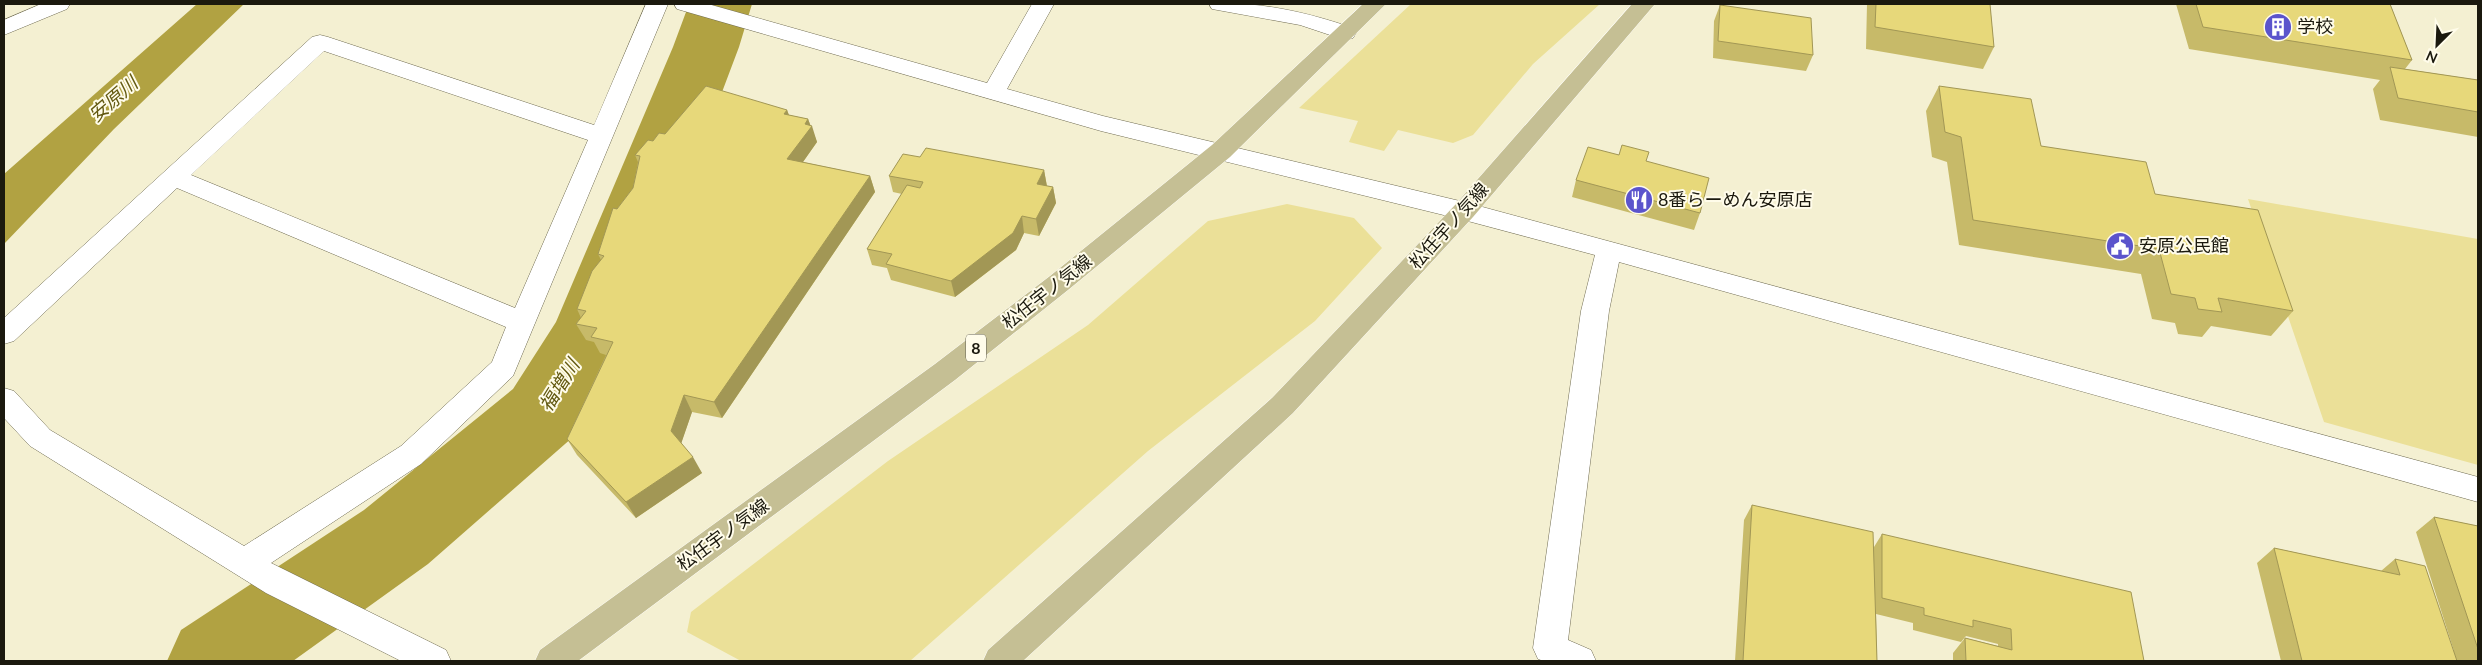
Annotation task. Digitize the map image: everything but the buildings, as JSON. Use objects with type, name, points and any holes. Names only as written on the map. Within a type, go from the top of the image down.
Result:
[{"type":"main road","name":"松任宇ノ気線","points":[[552,661],[945,372],[1059,284],[1221,151],[1375,4]]},
{"type":"main road","name":"松任宇ノ気線","points":[[1000,661],[1283,405],[1464,211],[1644,4]]},
{"type":"street","points":[[4,28],[59,4]]},
{"type":"street","points":[[244,563],[412,455],[503,368],[657,4]]},
{"type":"street","points":[[685,4],[1101,123],[1464,211],[2478,490]]},
{"type":"street","points":[[994,92],[1043,4]]},
{"type":"street","points":[[1223,4],[1304,19],[1345,33]]},
{"type":"street","points":[[4,334],[320,42],[602,136]]},
{"type":"street","points":[[173,178],[522,322]]},
{"type":"street","points":[[1579,661],[1550,648],[1595,311],[1609,250]]},
{"type":"street","points":[[4,399],[40,438],[244,563],[277,583],[434,661]]},
{"type":"shaded area","points":[[1411,4],[1600,4],[1533,64],[1473,135],[1453,143],[1398,130],[1384,151],[1349,142],[1358,121],[1299,108]]},
{"type":"shaded area","points":[[2248,199],[2478,239],[2478,465],[2324,422]]},
{"type":"shaded area","points":[[1287,204],[1354,218],[1382,248],[1315,321],[1148,451],[910,661],[741,661],[687,632],[691,612],[888,461],[1088,325],[1208,221]]},
{"type":"water","name":"安原川","points":[[197,4],[244,4],[114,129],[4,244],[4,174]]},
{"type":"water","points":[[207,650],[247,661],[199,661]]},
{"type":"waterway","name":"福増川","points":[[215,661],[396,537],[543,413],[592,331],[706,47],[720,4]]},
{"type":"place","name":"学校","points":[[2278,27]]},
{"type":"place","name":"8番らーめん安原店","points":[[1639,200]]},
{"type":"place","name":"安原公民館","points":[[2120,246]]}]
